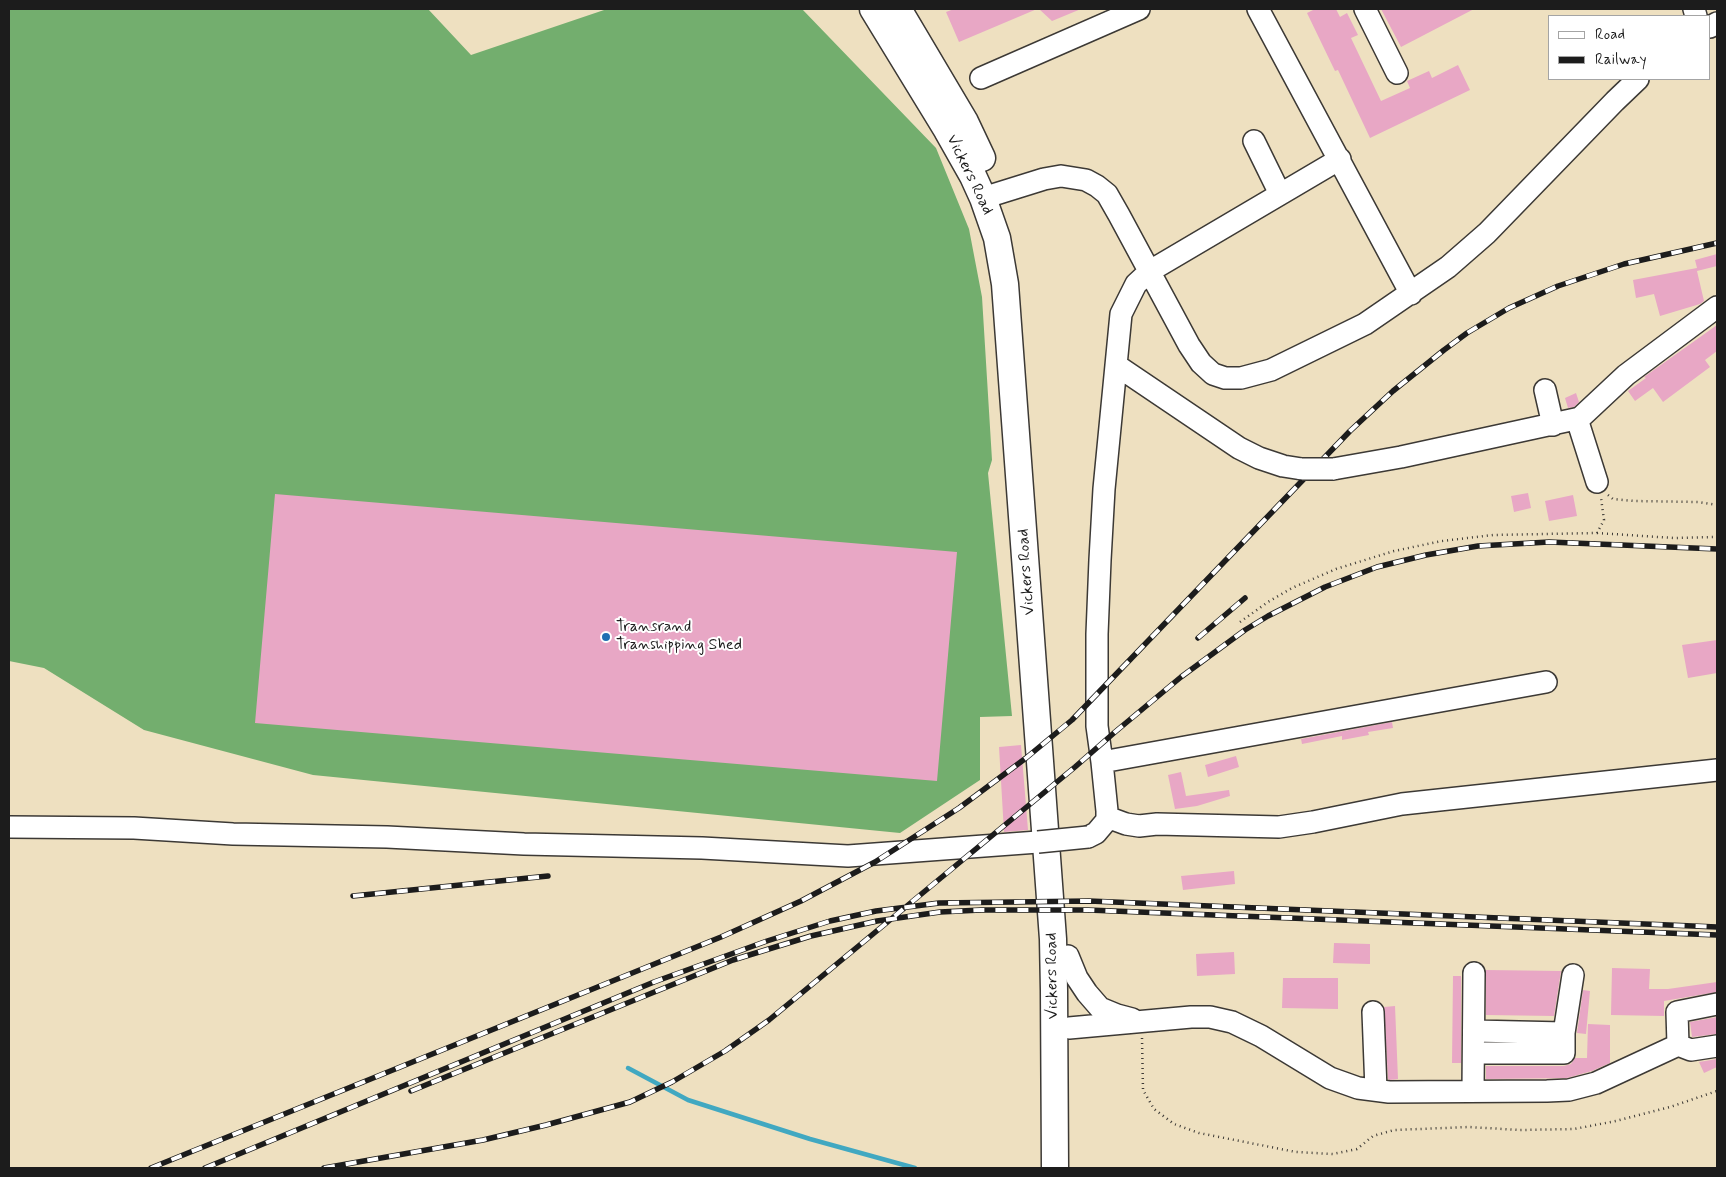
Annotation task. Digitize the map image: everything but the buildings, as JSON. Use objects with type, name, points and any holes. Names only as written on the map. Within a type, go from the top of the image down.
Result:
[{"type":"main road","name":"Vickers Road","points":[[874,9],[956,144],[991,196],[1010,234],[1015,256],[1023,328],[1063,859],[1068,956],[1055,1168]]},
{"type":"main road","name":"Vickers Road","points":[[898,9],[964,122],[988,169],[1005,284],[1010,330],[1053,948],[1064,1032],[1068,1168]]},
{"type":"street","points":[[981,78],[1139,9]]},
{"type":"street","points":[[1365,9],[1398,73]]},
{"type":"street","points":[[1261,10],[1411,294]]},
{"type":"street","points":[[991,196],[1052,178],[1074,177],[1086,180],[1107,194],[1189,345],[1201,363],[1213,374],[1225,378],[1241,378],[1271,370],[1365,324],[1448,267],[1488,233],[1637,80]]},
{"type":"street","points":[[1254,141],[1280,194]]},
{"type":"street","points":[[9,826],[134,828],[233,834],[387,837],[524,844],[702,848],[848,856],[1027,843],[1088,837],[1096,833],[1103,826],[1107,817],[1097,726],[1097,634],[1104,489],[1121,314],[1136,284],[1150,271],[1340,159]]},
{"type":"street","points":[[1116,365],[1239,448],[1259,458],[1275,464],[1302,468],[1333,469],[1401,457],[1580,418],[1626,376],[1717,307]]},
{"type":"street","points":[[1545,390],[1553,425]]},
{"type":"street","points":[[1577,419],[1598,487]]},
{"type":"street","points":[[1102,762],[1546,682]]},
{"type":"street","points":[[1107,817],[1139,826],[1157,824],[1279,827],[1402,804],[1717,770]]},
{"type":"street","points":[[1068,956],[1076,978],[1100,1008],[1117,1015],[1142,1021]]},
{"type":"street","points":[[1473,1091],[1474,973]]},
{"type":"street","points":[[1474,1053],[1564,1053],[1564,1033],[1573,976]]},
{"type":"street","points":[[1678,1045],[1677,1012],[1717,1004]]},
{"type":"street","points":[[1373,1012],[1376,1090]]},
{"type":"street","points":[[1064,1032],[1142,1021],[1210,1017],[1232,1022],[1261,1036],[1330,1078],[1358,1088],[1389,1092],[1569,1090],[1596,1083],[1678,1045],[1691,1050],[1717,1046]]},
{"type":"street","points":[[1474,1031],[1564,1033]]},
{"type":"path","points":[[1598,487],[1613,499],[1698,502],[1717,505]]},
{"type":"path","points":[[1598,487],[1604,520],[1598,533]]},
{"type":"path","points":[[1240,622],[1292,588],[1336,569],[1394,551],[1442,541],[1479,536],[1598,533],[1674,538],[1717,537]]},
{"type":"path","points":[[1142,1021],[1144,1090],[1154,1109],[1174,1124],[1199,1133],[1296,1152],[1333,1154],[1358,1149],[1373,1136],[1394,1130],[1469,1127],[1520,1130],[1574,1128],[1616,1121],[1670,1108],[1717,1092]]},
{"type":"green space","points":[[9,9],[428,9],[471,55],[607,9],[802,9],[936,148],[969,229],[982,297],[992,460],[988,473],[1012,716],[980,717],[980,780],[900,833],[313,775],[144,730],[44,668],[9,661]]},
{"type":"waterway","points":[[628,1068],[688,1100],[810,1139],[915,1168]]},
{"type":"railway","points":[[151,1168],[721,937],[801,901],[875,862],[959,808],[1026,758],[1072,720],[1350,431],[1393,391],[1467,333],[1509,308],[1558,286],[1624,264],[1717,243]]},
{"type":"railway","points":[[324,1168],[483,1140],[546,1125],[630,1102],[672,1082],[725,1051],[769,1020],[1181,677],[1245,630],[1325,587],[1377,567],[1426,555],[1478,546],[1549,542],[1717,549]]},
{"type":"railway","points":[[1198,638],[1245,598]]},
{"type":"railway","points":[[353,896],[548,876]]},
{"type":"railway","points":[[205,1168],[654,982],[767,941],[830,921],[876,911],[939,903],[1089,901],[1717,927]]},
{"type":"railway","points":[[411,1091],[733,960],[811,936],[877,921],[940,912],[1088,910],[1717,935]]},
{"type":"place","name":"Transrand Transhipping Shed","points":[[606,637]]}]
